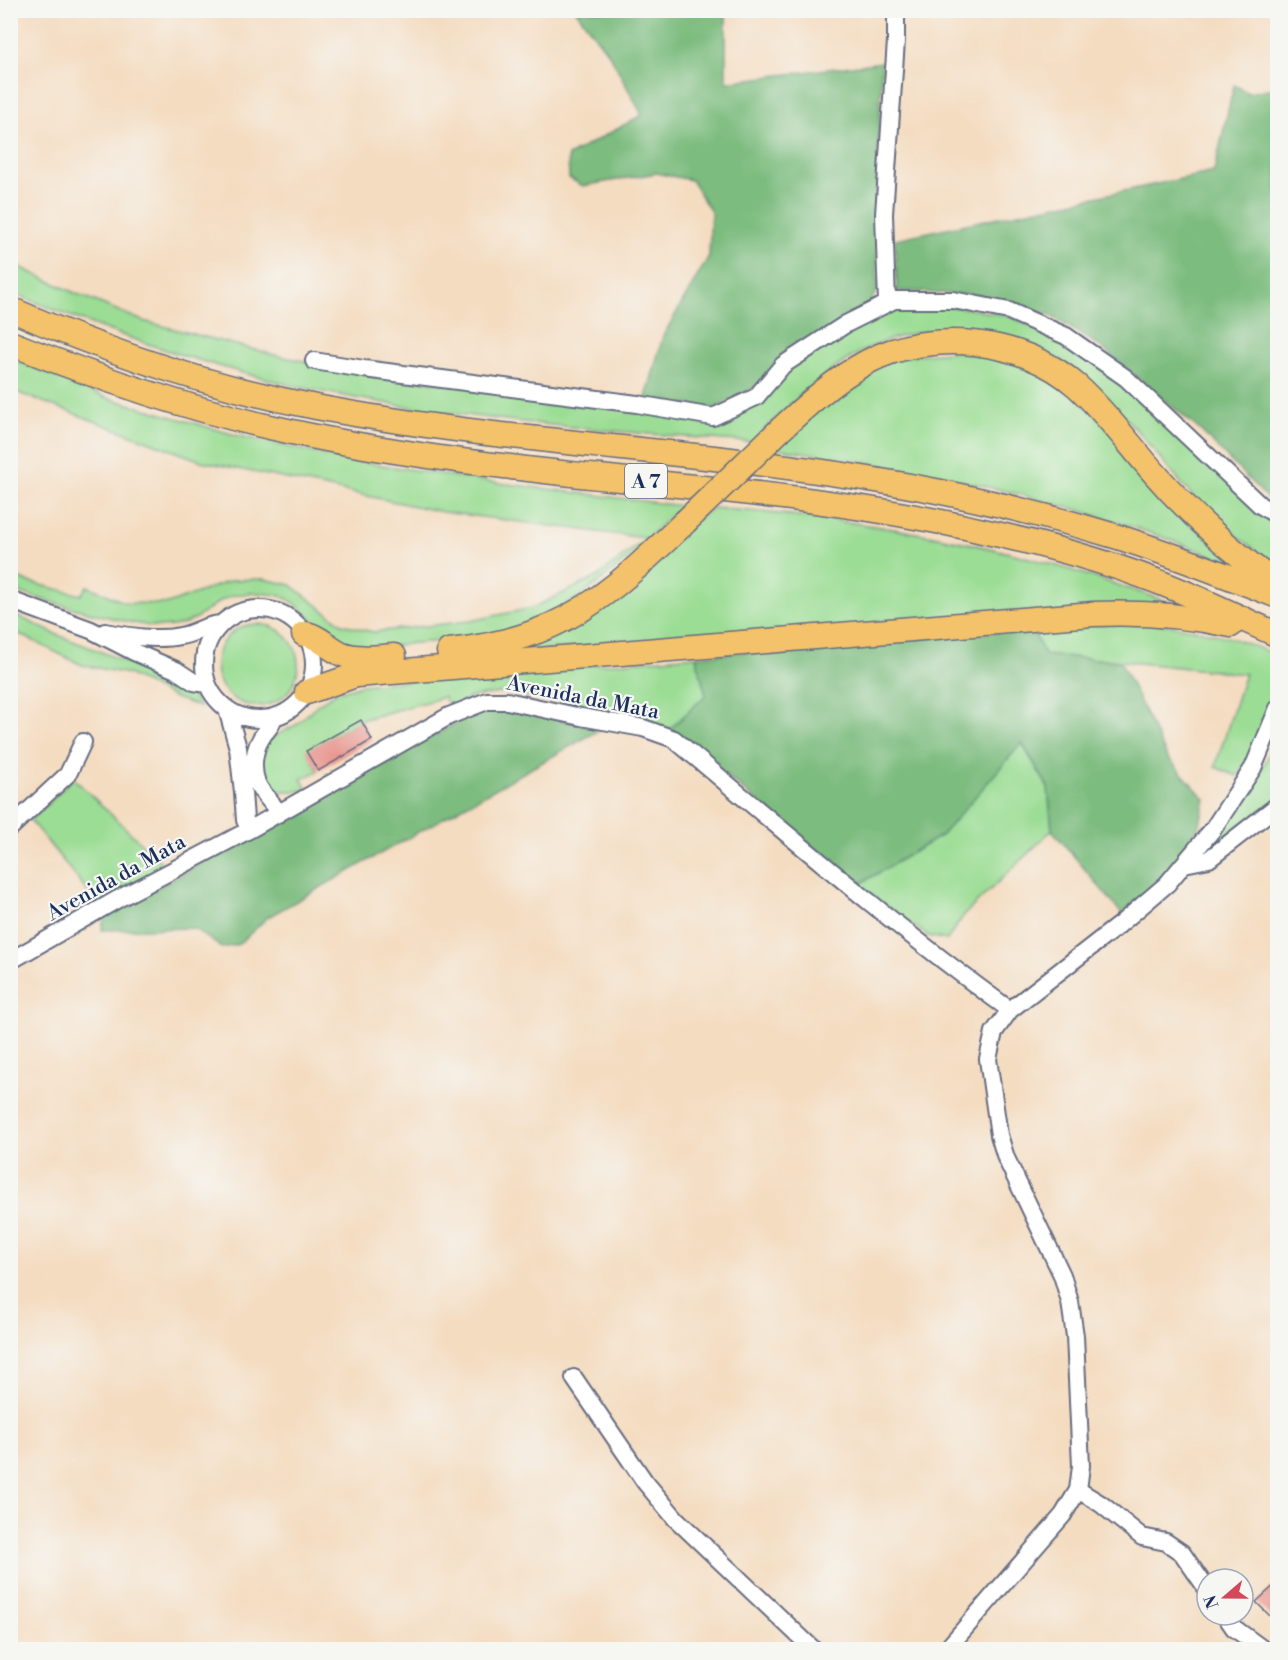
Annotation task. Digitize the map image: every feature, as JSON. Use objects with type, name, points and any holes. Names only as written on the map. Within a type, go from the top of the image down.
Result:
[{"type":"highway","name":"A 7","points":[[10,309],[63,332],[169,369],[239,389],[313,406],[451,429],[808,469],[991,501],[1121,538],[1278,596]]},
{"type":"highway","points":[[304,634],[314,636],[341,653],[369,658],[478,648],[523,637],[554,626],[594,603],[620,582],[810,402],[840,379],[869,361],[886,354],[939,342],[984,344],[1002,348],[1051,368],[1076,385],[1186,508],[1278,585]]},
{"type":"highway","name":"A 7","points":[[10,343],[90,374],[158,396],[247,422],[330,440],[424,455],[819,501],[986,531],[1072,554],[1174,588],[1278,636]]},
{"type":"highway","points":[[307,692],[356,675],[1093,614],[1148,613],[1182,616],[1207,619],[1278,636]]},
{"type":"street","points":[[887,303],[884,214],[896,10]]},
{"type":"street","points":[[314,361],[637,404],[713,417],[756,397],[783,365],[846,324],[887,303],[894,300],[953,300],[1009,311],[1066,336],[1126,378],[1260,505],[1278,516]]},
{"type":"street","points":[[10,600],[91,630],[176,670],[194,682],[207,684]]},
{"type":"street","points":[[265,609],[294,622],[304,634],[311,647],[314,662],[312,678],[307,692],[293,708],[273,718],[257,720],[227,710],[215,698],[207,684],[204,668],[205,652],[211,637],[221,624],[234,615],[249,610],[265,609]]},
{"type":"street","points":[[91,630],[170,638],[221,624]]},
{"type":"street","name":"Avenida da Mata","points":[[10,961],[118,899],[249,830],[449,716],[487,701],[507,701],[643,728],[674,739],[889,917],[1010,1010]]},
{"type":"street","points":[[947,1649],[1063,1515],[1078,1490],[1081,1454],[1075,1336],[1070,1302],[1062,1275],[1006,1158],[999,1134],[988,1059],[994,1032],[1010,1010],[1167,884],[1213,829],[1253,768],[1278,708]]},
{"type":"street","points":[[227,710],[238,748],[244,820],[249,830]]},
{"type":"street","points":[[273,718],[271,726],[259,743],[254,764],[258,784],[274,804],[278,813]]},
{"type":"street","points":[[10,828],[68,774],[83,742]]},
{"type":"street","points":[[1184,864],[1209,859],[1278,805]]},
{"type":"street","points":[[574,1378],[645,1482],[676,1519],[814,1650]]},
{"type":"street","points":[[1078,1490],[1101,1504],[1142,1537],[1166,1542],[1182,1553],[1195,1572]]},
{"type":"street","points":[[1233,1627],[1264,1650]]},
{"type":"green space","points":[[576,11],[726,11],[726,82],[882,62],[876,211],[878,289],[869,304],[752,389],[714,409],[646,398],[663,336],[709,256],[711,212],[691,180],[656,173],[583,186],[569,178],[568,156],[642,115],[611,57]]},
{"type":"green space","points":[[1234,85],[1249,93],[1277,88],[1277,506],[1200,430],[1100,346],[1048,314],[979,295],[897,291],[895,239],[1214,172]]},
{"type":"green space","points":[[11,263],[143,321],[283,357],[379,375],[719,419],[738,415],[753,404],[788,368],[879,313],[912,306],[958,307],[1009,316],[1063,340],[1124,382],[1266,518],[1277,524],[1277,564],[1253,548],[1209,512],[1130,423],[1089,381],[1051,355],[1003,336],[977,331],[951,330],[925,332],[875,345],[852,357],[825,376],[751,442],[605,430],[458,414],[295,386],[151,345],[11,292]]},
{"type":"green space","points":[[982,349],[1060,380],[1250,571],[1135,528],[1017,494],[897,468],[775,448],[826,396],[895,357]]},
{"type":"green space","points":[[10,358],[108,398],[235,435],[348,460],[492,482],[682,506],[647,538],[649,540],[571,602],[528,623],[478,637],[379,647],[352,647],[333,641],[293,602],[282,597],[258,593],[228,597],[196,618],[179,625],[154,626],[129,622],[16,591],[11,588],[11,575],[25,581],[81,595],[87,586],[126,603],[168,604],[232,580],[264,579],[291,585],[342,624],[373,632],[470,621],[532,608],[597,577],[646,538],[443,512],[201,461],[11,390]]},
{"type":"green space","points":[[713,508],[832,520],[911,532],[990,548],[1069,569],[1185,608],[483,653],[522,644]]},
{"type":"green space","points":[[11,613],[55,634],[178,682],[200,707],[175,698],[128,674],[82,665],[11,630]]},
{"type":"green space","points":[[1146,622],[1229,637],[1277,656],[1277,684],[1254,749],[1237,776],[1215,767],[1245,674],[1044,655],[1032,629]]},
{"type":"green space","points":[[257,624],[273,627],[286,636],[295,649],[298,665],[295,681],[286,694],[273,703],[257,706],[241,703],[228,694],[219,681],[216,665],[219,649],[228,636],[241,627]]},
{"type":"green space","points":[[1032,629],[1045,655],[1120,661],[1167,757],[1205,799],[1200,825],[1157,882],[1122,914],[1052,830],[1048,787],[1022,743],[942,835],[858,885],[670,729],[706,695],[696,656]]},
{"type":"green space","points":[[696,656],[706,695],[670,729],[646,720],[507,692],[471,697],[450,708],[444,697],[361,720],[307,751],[318,771],[301,779],[307,789],[275,792],[268,790],[258,772],[267,740],[296,725],[318,704],[336,693],[361,685]]},
{"type":"green space","points":[[486,709],[511,709],[601,729],[268,917],[239,944],[222,948],[193,928],[102,930],[104,917],[454,724]]},
{"type":"green space","points":[[1277,737],[1277,798],[1217,846],[1214,843],[1256,778]]},
{"type":"green space","points":[[1021,742],[1048,787],[1052,830],[964,915],[947,940],[928,936],[858,885],[942,835]]},
{"type":"green space","points":[[73,778],[166,867],[99,905],[30,820]]},
{"type":"building","points":[[361,720],[372,740],[318,771],[306,751]]},
{"type":"building","points":[[1278,1582],[1278,1624],[1256,1602]]}]
